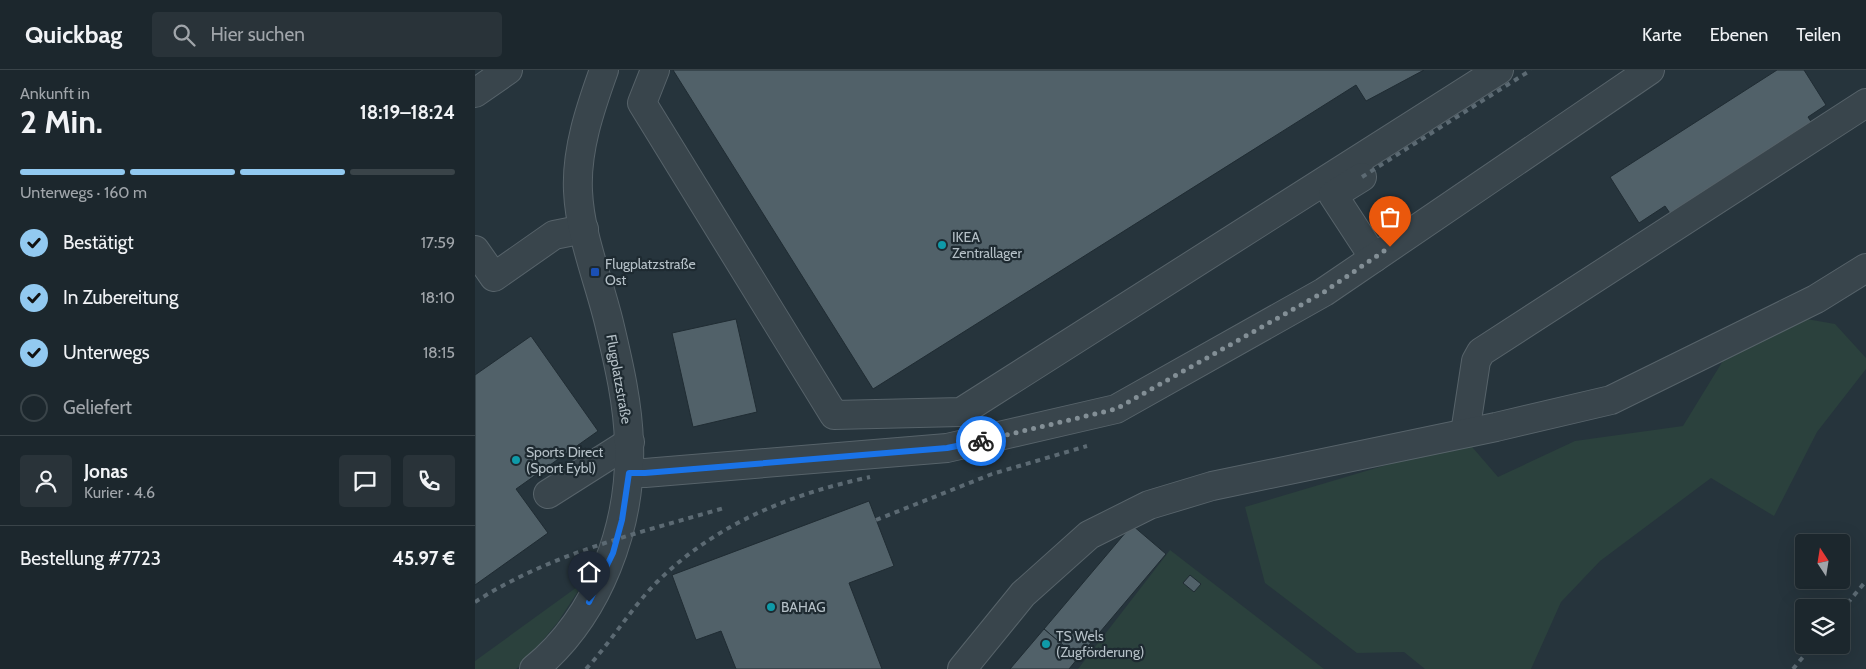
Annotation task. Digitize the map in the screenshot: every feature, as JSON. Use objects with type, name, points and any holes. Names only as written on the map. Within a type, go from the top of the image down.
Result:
[{"type":"street","points":[[475,93],[508,70]]},
{"type":"street","name":"Flugplatzstraße","points":[[534,669],[566,636],[585,609],[613,553],[622,520],[629,473],[629,442],[620,374],[584,230],[578,192],[579,155],[590,108],[603,70]]},
{"type":"street","points":[[655,70],[642,103],[834,415],[961,412],[1499,70]]},
{"type":"street","points":[[629,473],[947,448],[1116,409],[1324,292],[1650,70]]},
{"type":"street","points":[[1465,433],[1476,361],[1481,352],[1866,103]]},
{"type":"street","points":[[1362,177],[1333,195],[1374,258]]},
{"type":"street","points":[[475,250],[494,277],[554,235],[584,230]]},
{"type":"street","points":[[963,669],[1023,594],[1089,535],[1149,505],[1212,486],[1611,400],[1816,299],[1866,268]]},
{"type":"street","points":[[549,494],[629,442]]},
{"type":"green space","points":[[1801,318],[1835,324],[1866,358],[1866,369],[1817,432],[1774,516],[1711,478],[1600,561],[1561,602],[1531,669],[1425,669],[1404,652],[1357,653],[1265,583],[1245,507],[1467,441],[1498,477],[1575,441],[1683,426],[1732,346]]},
{"type":"green space","points":[[1170,550],[1324,669],[1078,669]]},
{"type":"green space","points":[[584,582],[558,622],[523,664],[516,669],[475,669],[475,661]]},
{"type":"building","name":"IKEA Zentrallager","points":[[673,70],[1424,70],[1366,101],[1356,85],[873,389]]},
{"type":"building","points":[[1777,70],[1804,70],[1826,105],[1808,117],[1816,129],[1674,219],[1665,206],[1639,223],[1610,177]]},
{"type":"building","points":[[736,319],[757,412],[693,427],[672,333]]},
{"type":"building","name":"Sports Direct (Sport Eybl)","points":[[531,336],[598,431],[516,489],[548,533],[475,585],[475,375]]},
{"type":"building","name":"BAHAG","points":[[869,501],[894,566],[849,583],[882,669],[736,669],[721,631],[696,640],[672,575]]},
{"type":"building","points":[[1132,525],[1166,554],[1078,658],[1044,629]]},
{"type":"building","points":[[1190,575],[1201,584],[1194,592],[1183,583]]},
{"type":"building","name":"TS Wels (Zugförderung)","points":[[1044,629],[1078,658],[1069,669],[1010,669]]},
{"type":"railway","points":[[1362,177],[1531,70]]},
{"type":"railway","points":[[876,520],[992,474],[1087,446]]},
{"type":"railway","points":[[586,669],[648,591],[681,561],[705,543],[730,527],[784,502],[812,492],[870,477]]},
{"type":"railway","points":[[475,602],[504,585],[565,557],[628,536],[724,508]]},
{"type":"railway","points":[[1850,600],[1866,581]]},
{"type":"railway","points":[[1793,669],[1806,654]]},
{"type":"way so far","points":[[981,441],[1116,409],[1324,292],[1390,247]]},
{"type":"place","name":"IKEA Zentrallager","points":[[942,245]]},
{"type":"place","name":"Flugplatzstraße Ost","points":[[595,272]]},
{"type":"place","name":"Sports Direct (Sport Eybl)","points":[[516,460]]},
{"type":"place","name":"BAHAG","points":[[771,607]]},
{"type":"place","name":"TS Wels (Zugförderung)","points":[[1046,644]]},
{"type":"route","points":[[589,602],[613,553],[622,520],[629,473],[947,448],[981,441]]}]
